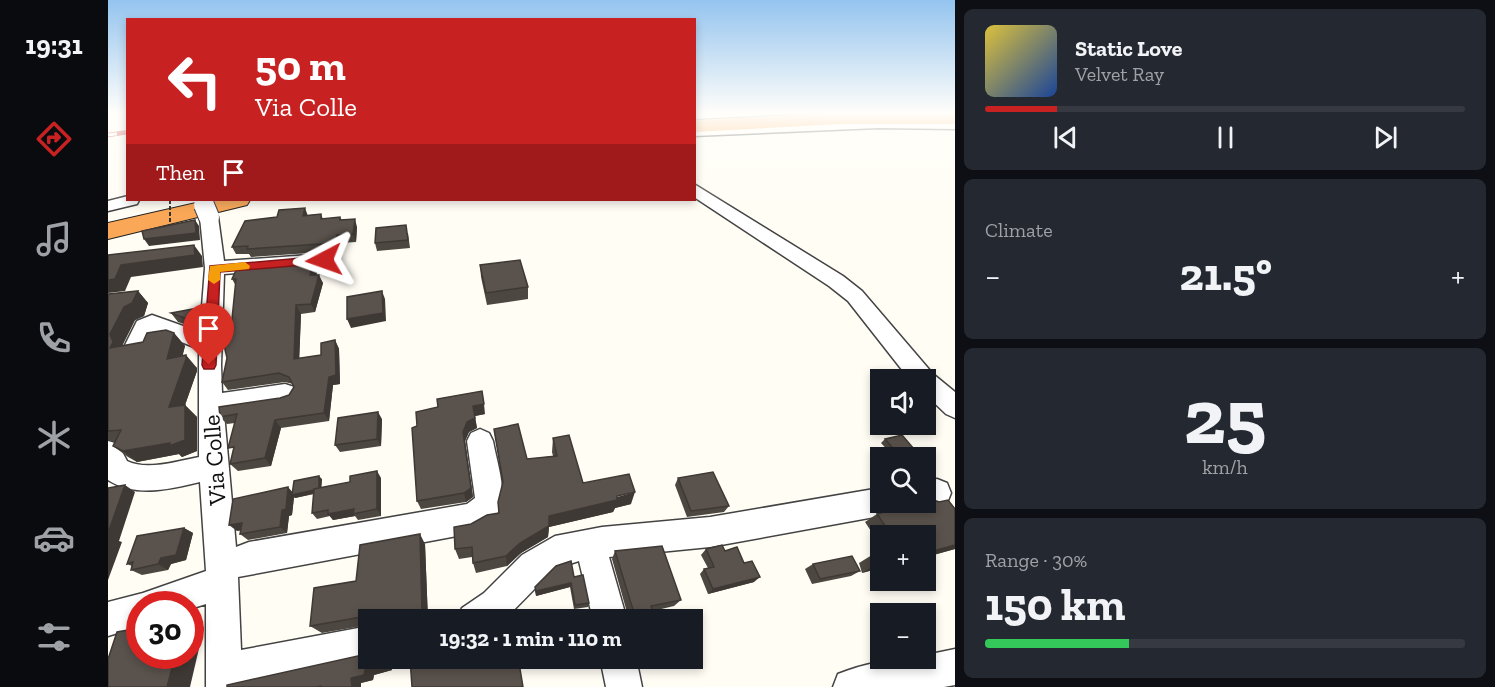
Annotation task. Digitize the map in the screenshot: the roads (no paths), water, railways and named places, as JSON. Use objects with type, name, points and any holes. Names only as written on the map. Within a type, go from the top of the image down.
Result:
[{"type":"highway","points":[[108,231],[234,201]]},
{"type":"highway","points":[[108,221],[202,205]]},
{"type":"street","points":[[696,190],[836,281],[855,296],[916,369]]},
{"type":"street","points":[[108,206],[127,201]]},
{"type":"street","name":"Via Colle","points":[[202,205],[210,344],[213,466],[222,574],[224,679]]},
{"type":"street","points":[[206,255],[324,260]]},
{"type":"street","points":[[135,347],[143,328],[151,322],[160,323],[174,331],[210,344]]},
{"type":"street","points":[[936,390],[955,407]]},
{"type":"street","points":[[210,405],[285,394]]},
{"type":"street","points":[[184,591],[222,574],[249,558],[473,518],[486,508],[489,498],[480,441]]},
{"type":"street","points":[[108,453],[118,471],[132,477],[155,477],[213,466]]},
{"type":"street","points":[[490,609],[540,561],[571,546],[686,535],[870,504]]},
{"type":"street","points":[[590,545],[607,609]]},
{"type":"street","points":[[108,620],[126,614]]},
{"type":"street","points":[[224,679],[358,646]]},
{"type":"street","points":[[851,687],[955,668]]},
{"type":"street","points":[[620,669],[624,687]]}]
